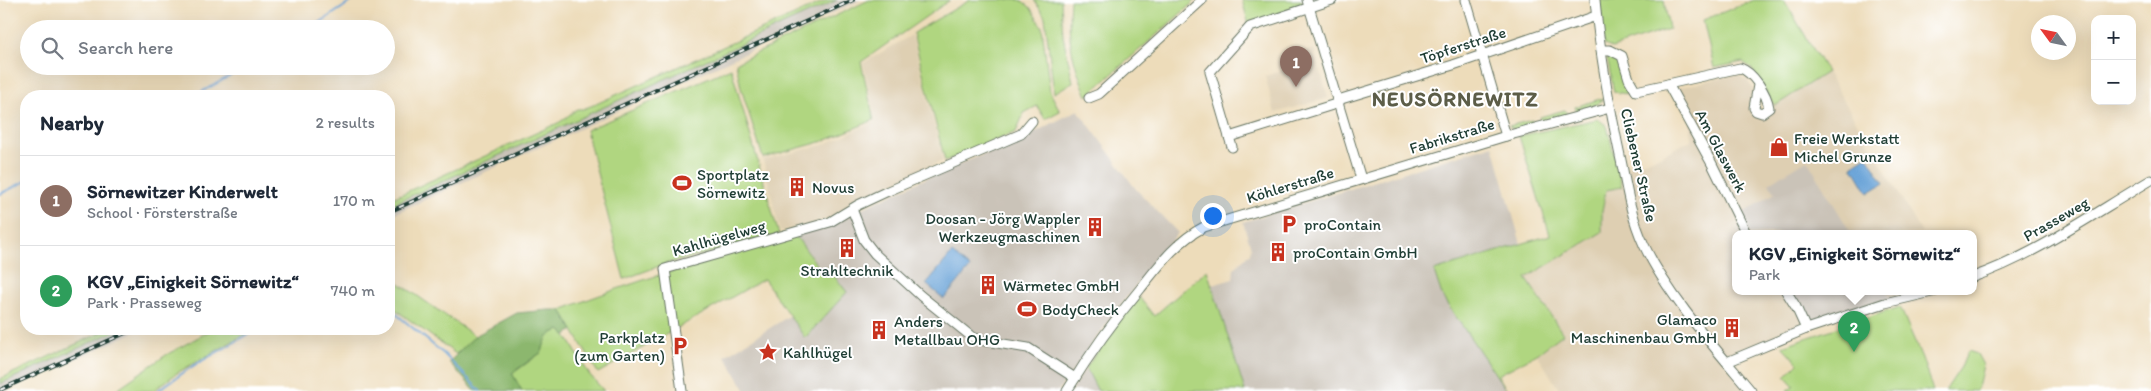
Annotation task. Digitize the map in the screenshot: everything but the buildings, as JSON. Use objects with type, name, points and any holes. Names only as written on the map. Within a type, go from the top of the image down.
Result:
[{"type":"street","points":[[1089,98],[1099,94],[1202,0]]},
{"type":"street","points":[[1232,147],[1210,72],[1250,27],[1308,4],[1332,0]]},
{"type":"street","points":[[1466,0],[1506,136]]},
{"type":"street","name":"Cliebener Straße","points":[[1595,0],[1610,108],[1628,196],[1640,236],[1664,280],[1726,362],[1752,391]]},
{"type":"street","points":[[1308,4],[1361,179]]},
{"type":"street","name":"Töpferstraße","points":[[1229,137],[1483,55],[1596,16]]},
{"type":"street","points":[[1601,50],[1615,52],[1622,56],[1629,79],[1636,91],[1734,67],[1748,71],[1758,85]]},
{"type":"street","name":"Am Glaswerk","points":[[1668,84],[1710,160],[1745,230]]},
{"type":"street","name":"Fabrikstraße","points":[[1361,179],[1506,136],[1610,108]]},
{"type":"street","points":[[1032,121],[1021,134],[931,172],[852,209],[864,240],[875,254],[964,331],[985,341],[1028,348],[1075,378]]},
{"type":"street","name":"Köhlerstraße","points":[[1067,391],[1114,320],[1168,255],[1190,234],[1204,226],[1361,179]]},
{"type":"street","name":"Prasseweg","points":[[1977,276],[1998,268],[2043,244],[2151,180]]},
{"type":"street","name":"Kahlhügelweg","points":[[682,391],[665,269],[815,227],[852,209]]},
{"type":"street","points":[[1788,295],[1806,330]]},
{"type":"street","points":[[1726,362],[1806,330],[1885,304],[1920,295]]},
{"type":"shaded area","points":[[837,0],[861,0],[395,213],[395,203]]},
{"type":"shaded area","points":[[912,35],[943,161],[850,203],[832,218],[780,232],[763,160],[823,145],[876,121],[863,63]]},
{"type":"shaded area","points":[[1314,49],[1328,98],[1275,113],[1265,76],[1290,68],[1287,56]]},
{"type":"shaded area","points":[[1827,72],[1920,230],[1732,230],[1732,295],[1908,295],[1718,356],[1748,391],[1560,391],[1537,354],[1563,334],[1526,278],[1602,232],[1602,211],[1606,190],[1631,185],[1627,166],[1656,158],[1691,140],[1690,118],[1677,92],[1678,88],[1740,75],[1747,80],[1753,89],[1749,109],[1758,117],[1765,116],[1775,106]]},
{"type":"shaded area","points":[[1078,110],[1135,188],[1178,233],[1120,305],[1058,391],[746,391],[725,356],[789,316],[805,337],[822,270],[795,235],[848,215],[946,169],[1014,143]]},
{"type":"shaded area","name":"proContain","points":[[1493,145],[1521,244],[1434,271],[1443,298],[1507,391],[1245,391],[1212,285],[1233,279],[1234,269],[1250,253],[1251,248],[1243,222]]},
{"type":"shaded area","points":[[1807,160],[1849,230],[1748,230],[1740,215],[1775,193],[1769,183]]},
{"type":"shaded area","points":[[1792,295],[1888,295],[1890,299],[1849,310],[1812,323],[1806,318]]},
{"type":"shaded area","points":[[107,335],[128,335],[5,391],[0,391],[0,384]]},
{"type":"shaded area","points":[[1086,368],[1098,391],[1071,391]]},
{"type":"green space","points":[[827,0],[837,0],[395,203],[395,197],[560,122],[577,109],[583,109]]},
{"type":"green space","points":[[869,0],[950,0],[861,62],[874,120],[824,141],[763,158],[741,88],[736,63]]},
{"type":"green space","points":[[970,0],[1021,0],[1030,7],[1042,27],[1050,92],[1060,111],[1045,119],[1037,106],[1024,113],[1016,132],[945,161],[913,33]]},
{"type":"green space","points":[[1034,0],[1061,0],[1063,36],[1073,82],[1054,93],[1045,17]]},
{"type":"green space","points":[[1070,0],[1196,0],[1087,96],[1074,60],[1070,38]]},
{"type":"green space","points":[[1242,0],[1301,0],[1303,5],[1249,25]]},
{"type":"green space","points":[[1599,0],[1664,0],[1669,29],[1612,48],[1604,45]]},
{"type":"green space","points":[[1754,0],[1784,0],[1827,72],[1775,106],[1751,68],[1743,62],[1714,68],[1703,20]]},
{"type":"green space","points":[[1606,53],[1621,60],[1628,87],[1626,88],[1627,94],[1614,92]]},
{"type":"green space","name":"Sportplatz Sörnewitz","points":[[731,68],[779,235],[665,264],[624,279],[586,130]]},
{"type":"green space","points":[[1603,98],[1598,104],[1577,112],[1575,107]]},
{"type":"green space","points":[[1565,110],[1567,115],[1541,123],[1540,117]]},
{"type":"green space","points":[[1598,119],[1607,126],[1622,187],[1606,190],[1602,211],[1602,232],[1526,278],[1563,334],[1537,354],[1498,375],[1507,391],[1443,298],[1434,271],[1550,235],[1519,136]]},
{"type":"green space","points":[[1532,120],[1533,125],[1515,130],[1509,126]]},
{"type":"green space","points":[[1499,130],[1490,138],[1469,144],[1468,139]]},
{"type":"green space","points":[[795,235],[820,269],[827,267],[847,292],[805,338],[764,279],[598,373],[561,310],[648,279]]},
{"type":"green space","points":[[1207,270],[1245,391],[1098,391],[1086,368],[1123,314],[1139,297],[1154,316]]},
{"type":"green space","points":[[395,280],[475,336],[456,354],[395,309]]},
{"type":"green space","points":[[1900,307],[1922,358],[1933,391],[1787,391],[1794,386],[1785,376],[1798,363],[1782,346]]},
{"type":"green space","points":[[561,310],[573,330],[566,335],[560,330],[552,333],[546,341],[542,352],[512,373],[522,391],[475,391],[449,362],[475,336],[517,313]]},
{"type":"green space","points":[[560,330],[566,335],[589,374],[604,391],[522,391],[512,374],[542,352],[547,338],[552,333]]},
{"type":"green space","points":[[96,335],[107,335],[0,384],[0,379]]},
{"type":"green space","points":[[202,335],[244,335],[177,373],[153,391],[114,391],[166,355]]},
{"type":"green space","points":[[1968,351],[1977,354],[1983,365],[1979,384],[1975,391],[1945,391],[1961,367]]},
{"type":"water","points":[[1867,156],[1884,183],[1868,193],[1852,166]]},
{"type":"water","points":[[952,253],[970,268],[944,299],[926,284]]},
{"type":"waterway","points":[[324,20],[354,0]]},
{"type":"waterway","points":[[205,90],[232,75]]},
{"type":"waterway","points":[[0,194],[20,184]]},
{"type":"waterway","points":[[395,313],[444,354],[480,391]]},
{"type":"waterway","points":[[157,391],[193,366],[247,335]]},
{"type":"railway","points":[[395,209],[853,0]]},
{"type":"railway","points":[[0,390],[121,335]]},
{"type":"place","name":"Sörnewitzer Kinderwelt","points":[[1296,87]]},
{"type":"place","name":"Freie Werkstatt Michel Grunze","points":[[1779,147]]},
{"type":"place","name":"Sportplatz Sörnewitz","points":[[682,183]]},
{"type":"place","name":"Novus","points":[[797,187]]},
{"type":"place","name":"proContain","points":[[1289,224]]},
{"type":"place","name":"Doosan - Jörg Wappler Werkzeugmaschinen","points":[[1095,227]]},
{"type":"place","name":"Strahltechnik","points":[[847,248]]},
{"type":"place","name":"proContain GmbH","points":[[1278,252]]},
{"type":"place","name":"Wärmetec GmbH","points":[[988,285]]},
{"type":"place","name":"BodyCheck","points":[[1027,309]]},
{"type":"place","name":"Glamaco Maschinenbau GmbH","points":[[1732,328]]},
{"type":"place","name":"Anders Metallbau OHG","points":[[879,330]]},
{"type":"place","name":"Parkplatz (zum Garten)","points":[[680,346]]},
{"type":"place","name":"Kahlhügel","points":[[768,352]]},
{"type":"place","name":"KGV „Einigkeit Sörnewitz“","points":[[1854,352]]},
{"type":"district","name":"NEUSÖRNEWITZ","points":[[1455,98]]}]
